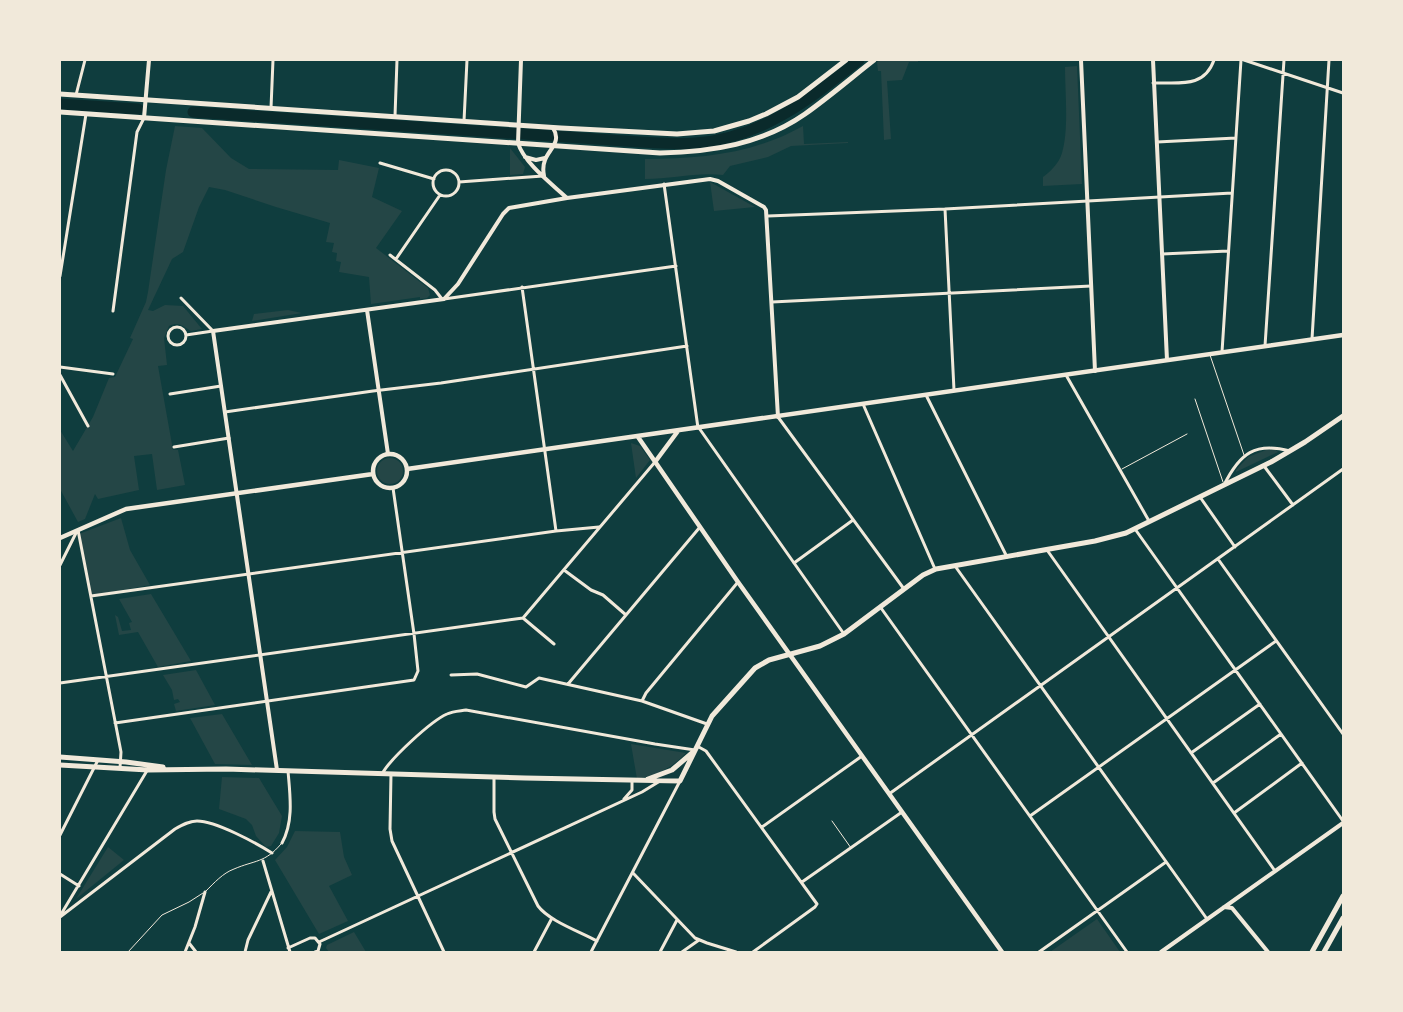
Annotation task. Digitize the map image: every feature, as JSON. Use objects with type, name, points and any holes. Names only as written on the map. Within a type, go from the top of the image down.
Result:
[{"type":"main road","points":[[60,94],[519,124],[553,128],[677,134],[732,127],[766,114],[798,97],[846,60]]},
{"type":"main road","points":[[60,112],[518,141],[660,153],[705,151],[740,144],[767,134],[793,121],[874,60]]},
{"type":"main road","points":[[406,469],[1343,335]]},
{"type":"main road","points":[[681,780],[695,749],[716,711],[755,668],[775,658],[820,646],[844,634],[923,575],[936,569],[1106,539],[1135,529],[1264,466],[1291,451],[1343,416]]},
{"type":"main road","points":[[655,462],[678,431]]},
{"type":"main road","points":[[638,437],[738,582],[1002,952]]},
{"type":"main road","points":[[388,454],[401,458],[406,469],[404,480],[393,488],[380,485],[373,474],[376,461],[388,454]]},
{"type":"main road","points":[[60,538],[126,509],[373,474]]},
{"type":"main road","points":[[635,781],[656,777],[672,770],[695,749]]},
{"type":"main road","points":[[60,757],[121,761],[149,768]]},
{"type":"main road","points":[[60,765],[635,781],[681,780]]},
{"type":"main road","points":[[672,770],[681,780]]},
{"type":"main road","points":[[1312,952],[1343,896]]},
{"type":"main road","points":[[1324,952],[1343,918]]},
{"type":"street","points":[[76,95],[85,60]]},
{"type":"street","points":[[113,311],[137,132],[144,118],[149,60]]},
{"type":"street","points":[[272,108],[273,60]]},
{"type":"street","points":[[395,116],[397,60]]},
{"type":"street","points":[[464,121],[467,60]]},
{"type":"street","points":[[521,60],[518,141],[525,157],[567,198]]},
{"type":"street","points":[[1081,60],[1095,371]]},
{"type":"street","points":[[1153,60],[1167,360]]},
{"type":"street","points":[[1153,83],[1199,80],[1207,75],[1214,60]]},
{"type":"street","points":[[1222,352],[1243,60],[1343,93]]},
{"type":"street","points":[[1265,346],[1284,60]]},
{"type":"street","points":[[1312,339],[1329,60]]},
{"type":"street","points":[[60,276],[86,114]]},
{"type":"street","points":[[544,176],[545,158],[555,144],[556,133],[553,128]]},
{"type":"street","points":[[1156,142],[1236,138]]},
{"type":"street","points":[[525,157],[536,160],[545,158]]},
{"type":"street","points":[[380,163],[434,179]]},
{"type":"street","points":[[448,170],[456,176],[459,182],[454,194],[446,197],[434,190],[434,179],[441,172],[448,170]]},
{"type":"street","points":[[459,182],[544,176]]},
{"type":"street","points":[[443,299],[458,284],[506,210],[515,206],[707,179],[716,180],[764,207],[768,216],[778,417],[904,590]]},
{"type":"street","points":[[664,184],[698,428],[844,634]]},
{"type":"street","points":[[768,216],[945,209],[1232,193]]},
{"type":"street","points":[[396,259],[440,195]]},
{"type":"street","points":[[945,209],[954,391]]},
{"type":"street","points":[[1162,254],[1228,251]]},
{"type":"street","points":[[390,254],[436,290],[443,299]]},
{"type":"street","points":[[186,335],[676,266]]},
{"type":"street","points":[[772,302],[1090,286]]},
{"type":"street","points":[[522,287],[556,532]]},
{"type":"street","points":[[181,298],[213,332],[277,770]]},
{"type":"street","points":[[367,310],[388,454]]},
{"type":"street","points":[[178,326],[184,329],[186,335],[183,343],[177,345],[171,343],[168,337],[172,328],[178,326]]},
{"type":"street","points":[[225,412],[441,383],[687,346]]},
{"type":"street","points":[[60,366],[113,374]]},
{"type":"street","points":[[60,375],[88,426]]},
{"type":"street","points":[[1066,375],[1150,522]]},
{"type":"street","points":[[170,394],[221,386]]},
{"type":"street","points":[[926,395],[1007,557]]},
{"type":"street","points":[[863,404],[936,569]]},
{"type":"street","points":[[174,447],[229,438]]},
{"type":"street","points":[[1224,485],[1244,455],[1257,449],[1268,447],[1291,451]]},
{"type":"street","points":[[60,684],[523,618],[655,462]]},
{"type":"street","points":[[1264,466],[1293,505]]},
{"type":"street","points":[[889,794],[1343,469]]},
{"type":"street","points":[[116,723],[410,681],[416,677],[418,671],[414,634],[393,488]]},
{"type":"street","points":[[1199,497],[1235,547]]},
{"type":"street","points":[[794,563],[854,520]]},
{"type":"street","points":[[568,684],[700,526]]},
{"type":"street","points":[[91,596],[600,527]]},
{"type":"street","points":[[1135,529],[1343,822],[1160,952]]},
{"type":"street","points":[[60,565],[78,530]]},
{"type":"street","points":[[78,530],[116,723],[121,761],[120,768]]},
{"type":"street","points":[[1047,550],[1275,871]]},
{"type":"street","points":[[1218,559],[1343,734]]},
{"type":"street","points":[[955,566],[1207,919]]},
{"type":"street","points":[[564,570],[591,590],[601,594],[626,614]]},
{"type":"street","points":[[642,701],[646,693],[738,582]]},
{"type":"street","points":[[881,608],[1126,952]]},
{"type":"street","points":[[523,618],[554,644]]},
{"type":"street","points":[[1030,816],[1276,641]]},
{"type":"street","points":[[451,675],[477,674],[526,687],[539,678],[642,701],[708,724]]},
{"type":"street","points":[[1191,753],[1260,704]]},
{"type":"street","points":[[382,774],[388,764],[434,722],[451,712],[466,710],[646,743],[706,751],[816,902],[815,907],[753,952]]},
{"type":"street","points":[[1213,783],[1281,734]]},
{"type":"street","points":[[762,827],[862,756]]},
{"type":"street","points":[[60,836],[98,760]]},
{"type":"street","points":[[1234,813],[1302,764]]},
{"type":"street","points":[[60,917],[149,768]]},
{"type":"street","points":[[282,843],[289,827],[290,816],[288,771]]},
{"type":"street","points":[[391,774],[391,836],[444,952]]},
{"type":"street","points":[[494,777],[494,815],[538,906],[552,918],[597,941]]},
{"type":"street","points":[[591,952],[681,780]]},
{"type":"street","points":[[622,801],[632,790],[635,781]]},
{"type":"street","points":[[319,942],[649,789],[660,781]]},
{"type":"street","points":[[802,882],[902,812]]},
{"type":"street","points":[[60,917],[175,829],[189,822],[196,821],[214,824],[272,853]]},
{"type":"street","points":[[262,861],[290,952]]},
{"type":"street","points":[[1039,952],[1166,862]]},
{"type":"street","points":[[633,873],[677,920],[699,940],[736,952]]},
{"type":"street","points":[[60,874],[79,886]]},
{"type":"street","points":[[185,952],[205,892]]},
{"type":"street","points":[[245,952],[248,940],[271,892]]},
{"type":"street","points":[[1232,908],[1234,899]]},
{"type":"street","points":[[1224,907],[1232,908],[1268,952]]},
{"type":"street","points":[[534,952],[552,918]]},
{"type":"street","points":[[660,952],[677,920]]},
{"type":"street","points":[[288,948],[310,938],[315,938],[319,942],[320,948],[315,952]]},
{"type":"street","points":[[682,952],[699,940]]},
{"type":"street","points":[[189,943],[196,952]]},
{"type":"lane","points":[[1210,354],[1244,455]]},
{"type":"lane","points":[[1195,399],[1224,485]]},
{"type":"lane","points":[[1120,470],[1188,434]]},
{"type":"lane","points":[[832,821],[851,848]]},
{"type":"lane","points":[[128,952],[162,915],[205,892],[233,869],[262,861],[282,843]]},
{"type":"shaded area","points":[[880,60],[918,60],[918,62],[909,62],[902,80],[887,81],[891,139],[884,140],[881,71],[878,71],[877,62]]},
{"type":"shaded area","points":[[1077,66],[1082,184],[1043,186],[1043,177],[1059,160],[1064,144],[1066,122],[1065,67]]},
{"type":"shaded area","points":[[175,126],[202,128],[231,158],[249,169],[338,170],[339,160],[379,168],[372,197],[402,211],[376,248],[428,288],[430,295],[427,298],[420,299],[420,297],[371,304],[369,277],[339,272],[341,262],[336,261],[337,253],[332,252],[334,243],[326,242],[330,223],[225,190],[209,187],[199,207],[183,252],[172,259],[148,310],[153,311],[165,305],[183,306],[202,329],[191,331],[179,324],[169,326],[164,338],[167,365],[158,366],[173,450],[178,450],[185,485],[157,490],[152,454],[134,456],[139,490],[98,499],[95,494],[85,519],[78,522],[60,489],[60,430],[73,451],[93,417],[109,378],[115,377],[133,339],[130,338],[146,302],[148,292],[166,170]]},
{"type":"shaded area","points":[[803,126],[804,144],[848,143],[791,146],[768,157],[730,166],[723,175],[704,174],[645,179],[645,159],[686,158],[746,149],[765,143]]},
{"type":"shaded area","points":[[510,148],[525,167],[523,174],[510,175]]},
{"type":"shaded area","points":[[710,182],[755,207],[714,211]]},
{"type":"shaded area","points":[[288,310],[302,313],[252,321],[254,314]]},
{"type":"shaded area","points":[[631,443],[640,446],[650,460],[636,478]]},
{"type":"shaded area","points":[[1266,450],[1276,450],[1278,452],[1236,472],[1248,457]]},
{"type":"shaded area","points":[[390,458],[399,462],[403,471],[399,480],[390,484],[381,480],[377,471],[381,462]]},
{"type":"shaded area","points":[[121,518],[130,550],[150,585],[91,596],[79,534]]},
{"type":"shaded area","points":[[151,594],[191,661],[158,667],[138,632],[119,635],[115,615],[118,617],[122,631],[131,630],[129,623],[132,622],[119,599]]},
{"type":"shaded area","points":[[196,670],[215,705],[176,711],[174,704],[180,702],[178,699],[174,700],[172,690],[163,675]]},
{"type":"shaded area","points":[[222,714],[252,765],[215,764],[190,718]]},
{"type":"shaded area","points":[[631,744],[686,753],[664,770],[637,779]]},
{"type":"shaded area","points":[[222,777],[259,778],[282,816],[279,833],[271,846],[266,847],[256,836],[252,825],[246,819],[219,809]]},
{"type":"shaded area","points":[[295,831],[340,832],[344,857],[352,875],[329,886],[348,921],[319,934],[275,860],[287,847]]},
{"type":"shaded area","points":[[108,847],[124,860],[76,899]]},
{"type":"shaded area","points":[[1097,919],[1120,952],[1050,952]]},
{"type":"shaded area","points":[[354,932],[366,952],[329,952],[326,948],[327,945]]},
{"type":"waterway","points":[[193,112],[674,144],[695,143],[719,140],[741,134],[783,115],[822,89],[859,60]]},
{"type":"waterway","points":[[60,104],[138,109]]}]
